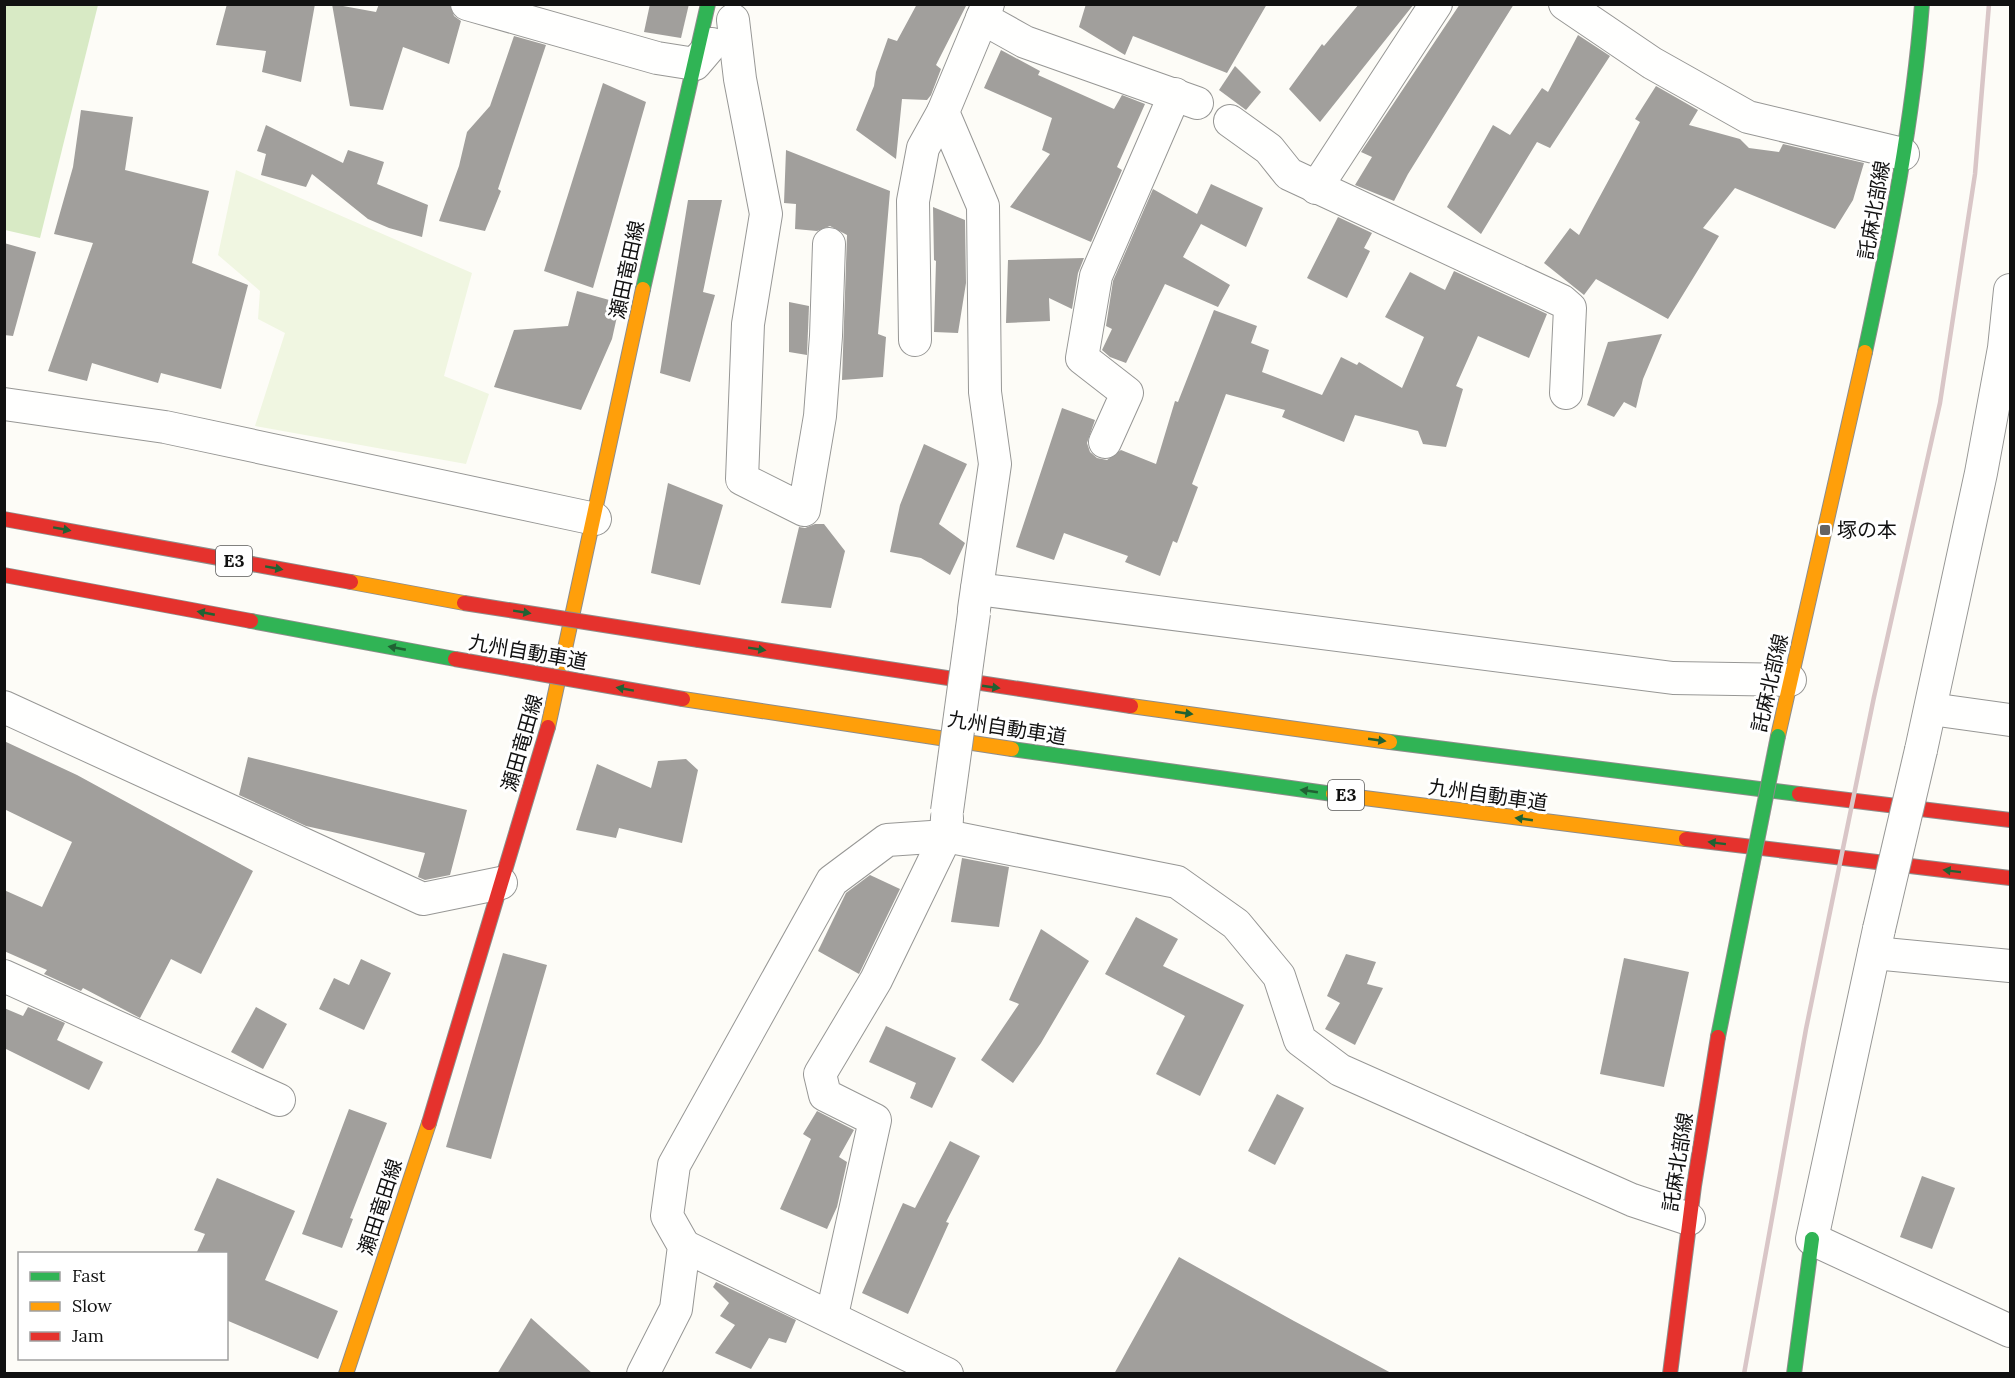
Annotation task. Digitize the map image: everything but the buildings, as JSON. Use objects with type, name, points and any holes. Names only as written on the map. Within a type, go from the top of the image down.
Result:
[{"type":"main road","name":"託麻北部線","points":[[1670,1374],[1689,1219],[1723,999],[1790,680],[1851,420],[1895,214],[1920,37],[1922,4]]},
{"type":"main road","name":"瀬田竜田線","points":[[346,1374],[439,1092],[550,720],[663,194],[695,64]]},
{"type":"main road","name":"九州自動車道","points":[[4,519],[464,603],[962,683],[1636,775],[2010,820]]},
{"type":"main road","name":"九州自動車道","points":[[4,575],[683,699],[1154,770],[1624,832],[2010,878]]},
{"type":"main road","points":[[1794,1374],[1812,1239]]},
{"type":"street","points":[[467,4],[657,58],[695,64],[729,10]]},
{"type":"street","points":[[1316,188],[1436,4]]},
{"type":"street","points":[[1565,4],[1652,63],[1748,117],[1903,154]]},
{"type":"street","points":[[729,10],[766,214],[748,324],[742,479],[804,510],[819,416],[829,244]]},
{"type":"street","points":[[915,340],[913,201],[923,148],[943,112],[985,11],[1024,42],[1186,98],[1096,276],[1082,358],[1126,393],[1105,442]]},
{"type":"street","points":[[832,1315],[875,1120],[825,1095],[820,1074],[876,980],[947,824],[995,464],[985,392],[983,206],[943,112]]},
{"type":"street","points":[[1230,121],[1269,149],[1289,174],[1562,301],[1570,308],[1566,393]]},
{"type":"street","points":[[2010,290],[2004,348],[1983,462],[1931,710],[1877,941],[1812,1239],[2010,1330]]},
{"type":"street","points":[[4,404],[165,427],[595,519]]},
{"type":"street","points":[[975,601],[1673,678],[1790,680]]},
{"type":"street","points":[[4,707],[423,899],[501,883]]},
{"type":"street","points":[[1931,710],[2010,720]]},
{"type":"street","points":[[947,1374],[832,1315],[684,1245],[667,1216],[674,1165],[832,881],[887,840],[947,824],[1177,882],[1236,924],[1279,976],[1300,1040],[1340,1070],[1632,1200],[1689,1219]]},
{"type":"street","points":[[1877,941],[2010,966]]},
{"type":"street","points":[[4,976],[279,1100]]},
{"type":"street","points":[[644,1374],[676,1309],[684,1245]]},
{"type":"green space","points":[[5,4],[98,5],[40,238],[5,230]]},
{"type":"green space","points":[[236,170],[472,273],[444,376],[489,394],[466,464],[255,426],[285,333],[258,319],[260,291],[218,255]]},
{"type":"railway","points":[[1744,1374],[1806,1029],[1874,697],[1940,403],[1975,174],[1989,4]]},
{"type":"traffic: fast","points":[[643,289],[708,4]]},
{"type":"traffic: fast","points":[[1865,352],[1900,179],[1913,92],[1922,4]]},
{"type":"traffic: fast","points":[[251,621],[455,659]]},
{"type":"traffic: fast","points":[[1750,876],[1778,736]]},
{"type":"traffic: fast","points":[[1390,742],[1799,794]]},
{"type":"traffic: fast","points":[[1012,749],[1333,794]]},
{"type":"traffic: fast","points":[[1718,1037],[1750,876]]},
{"type":"traffic: fast","points":[[1794,1374],[1812,1239]]},
{"type":"traffic: slow","points":[[548,727],[643,289]]},
{"type":"traffic: slow","points":[[1778,736],[1865,352]]},
{"type":"traffic: slow","points":[[351,582],[464,603]]},
{"type":"traffic: slow","points":[[683,699],[1012,749]]},
{"type":"traffic: slow","points":[[1131,706],[1390,742]]},
{"type":"traffic: slow","points":[[1333,794],[1686,839]]},
{"type":"traffic: slow","points":[[346,1374],[429,1123]]},
{"type":"traffic: jam","points":[[4,519],[351,582]]},
{"type":"traffic: jam","points":[[4,575],[251,621]]},
{"type":"traffic: jam","points":[[464,603],[699,640]]},
{"type":"traffic: jam","points":[[699,640],[1131,706]]},
{"type":"traffic: jam","points":[[455,659],[683,699]]},
{"type":"traffic: jam","points":[[429,1123],[548,727]]},
{"type":"traffic: jam","points":[[1799,794],[2010,820]]},
{"type":"traffic: jam","points":[[1686,839],[2010,878]]},
{"type":"traffic: jam","points":[[1670,1374],[1694,1186],[1718,1037]]},
{"type":"place","name":"塚の本","points":[[1825,530]]}]
